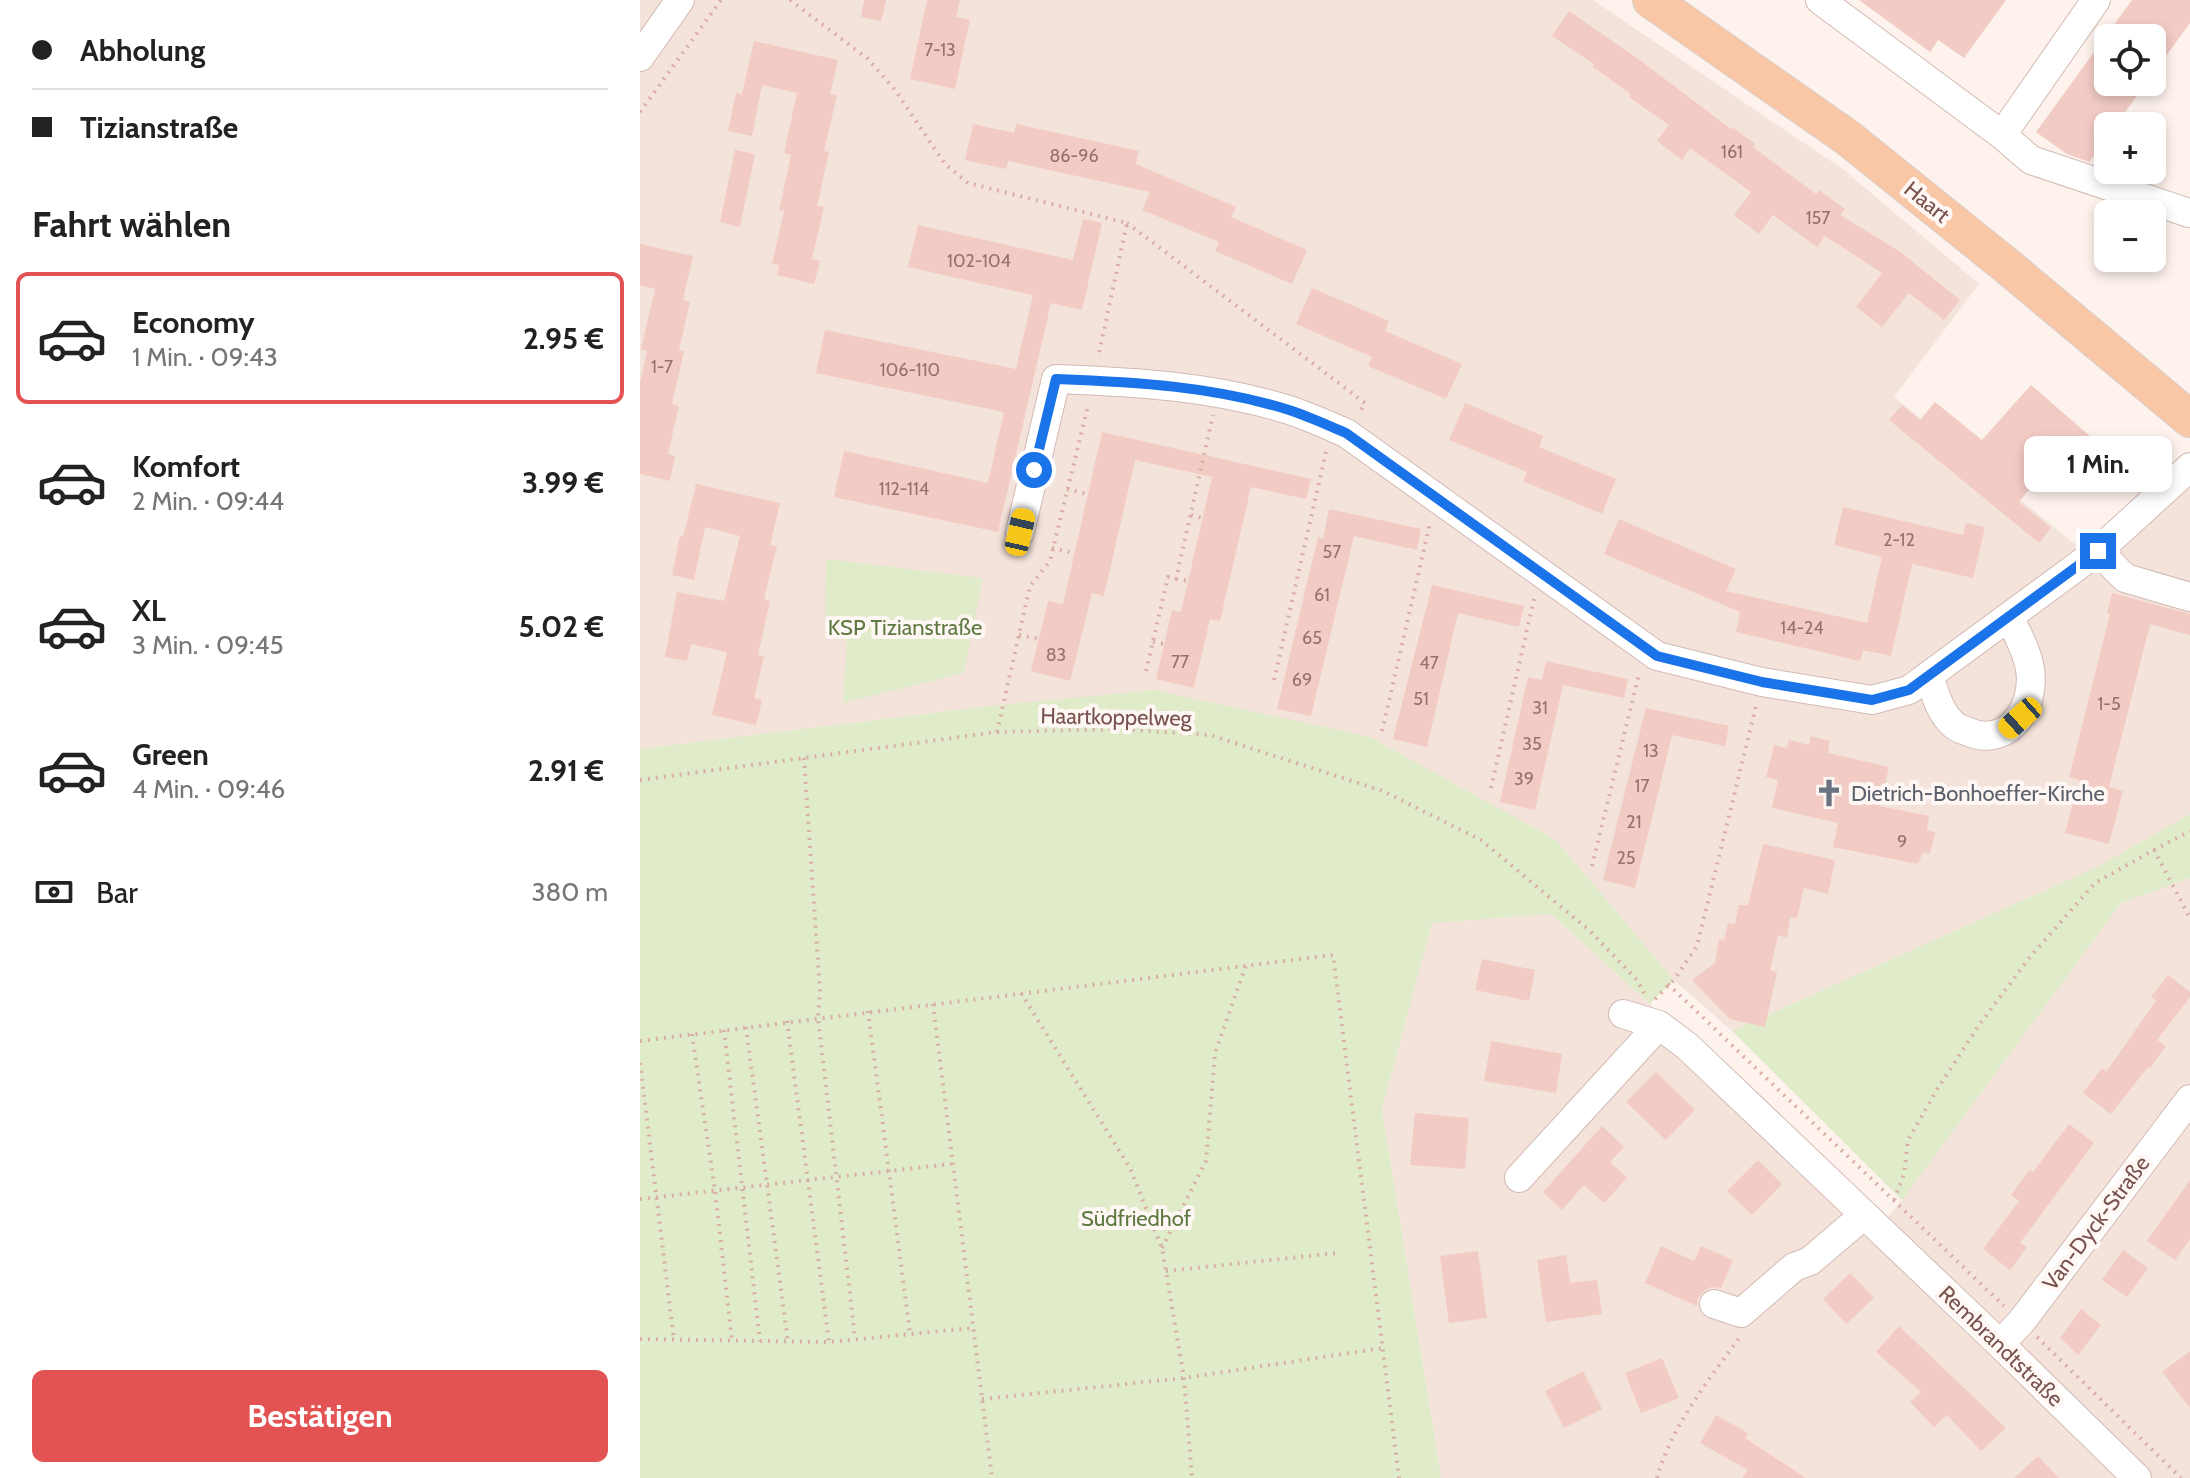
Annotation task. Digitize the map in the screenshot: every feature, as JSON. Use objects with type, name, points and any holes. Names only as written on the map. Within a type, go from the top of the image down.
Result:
[{"type":"main road","name":"Haart","points":[[1651,0],[1848,138],[2190,419]]},
{"type":"street","points":[[640,57],[680,0]]},
{"type":"street","points":[[1820,0],[2031,160],[2189,213]]},
{"type":"street","points":[[2002,135],[2096,0]]},
{"type":"street","points":[[1020,532],[1056,379],[1149,383],[1218,393],[1289,410],[1339,430],[1657,656],[1762,682],[1872,700],[1909,690],[2009,617],[2098,551],[2190,467]]},
{"type":"street","points":[[2098,551],[2125,578],[2190,597]]},
{"type":"street","points":[[1929,675],[1940,709],[1955,727],[1981,736],[2004,732],[2020,718],[2029,692],[2030,670],[2009,617]]},
{"type":"street","name":"Rembrandtstraße","points":[[1623,1014],[1655,1014],[2137,1478]]},
{"type":"street","points":[[1519,1178],[1655,1014]]},
{"type":"street","name":"Van-Dyck-Straße","points":[[2000,1344],[2021,1322],[2190,1099]]},
{"type":"street","points":[[1714,1304],[1741,1313],[1794,1267],[1810,1261],[1864,1215]]},
{"type":"path","points":[[640,112],[721,0]]},
{"type":"path","points":[[790,0],[868,59],[895,90],[945,164],[968,183],[1127,223],[1365,403],[1339,430],[1274,680]]},
{"type":"path","points":[[997,732],[1030,586],[1050,561],[1127,223]]},
{"type":"path","points":[[1176,579],[1218,393]]},
{"type":"path","points":[[1067,489],[1087,494]]},
{"type":"path","points":[[1382,731],[1436,497]]},
{"type":"path","points":[[1191,515],[1202,518]]},
{"type":"path","points":[[1052,548],[1074,553]]},
{"type":"path","points":[[1491,788],[1541,572]]},
{"type":"path","points":[[1146,671],[1168,577],[1188,581]]},
{"type":"path","points":[[1019,635],[1039,639]]},
{"type":"path","points":[[1153,642],[1164,644]]},
{"type":"path","points":[[1592,866],[1645,648]]},
{"type":"path","points":[[1655,1014],[1668,984],[1697,946],[1762,682]]},
{"type":"path","name":"Haartkoppelweg","points":[[640,780],[997,732],[1119,729],[1210,735],[1383,791],[1481,840],[1590,931],[1637,980],[1655,1014]]},
{"type":"path","points":[[804,758],[820,992],[818,1017],[855,1338]]},
{"type":"path","points":[[1894,1201],[1904,1174],[1908,1140],[1938,1088],[2030,957],[2095,883],[2190,831]]},
{"type":"path","points":[[2154,850],[2190,918]]},
{"type":"path","points":[[640,1041],[1333,955],[1399,1478]]},
{"type":"path","points":[[1162,1248],[1206,1161],[1215,1053],[1246,965]]},
{"type":"path","points":[[1668,984],[2181,1478]]},
{"type":"path","points":[[1021,993],[1130,1168],[1162,1248],[1184,1378],[1192,1478]]},
{"type":"path","points":[[933,1003],[992,1478]]},
{"type":"path","points":[[868,1011],[910,1333]]},
{"type":"path","points":[[787,1021],[829,1342]]},
{"type":"path","points":[[746,1027],[788,1342]]},
{"type":"path","points":[[724,1030],[760,1341]]},
{"type":"path","points":[[692,1034],[715,1191],[732,1340]]},
{"type":"path","points":[[640,1063],[674,1340]]},
{"type":"path","points":[[640,1199],[951,1164]]},
{"type":"path","points":[[1166,1271],[1337,1253]]},
{"type":"path","points":[[1657,1478],[1663,1456],[1687,1415],[1712,1374],[1749,1325]]},
{"type":"path","points":[[640,1339],[829,1342],[972,1328]]},
{"type":"path","points":[[982,1399],[1184,1378],[1383,1348]]},
{"type":"shaded area","points":[[640,0],[1593,0],[1844,170],[1979,284],[1894,397],[2097,562],[2190,486],[2190,814],[2097,867],[1732,1031],[1674,980],[1556,840],[981,707],[640,749]]},
{"type":"shaded area","points":[[2190,878],[2190,1478],[1441,1478],[1382,1109],[1432,923],[1551,914],[1650,1004],[1687,1047],[1880,1229],[2121,903]]},
{"type":"green space","name":"KSP Tizianstraße","points":[[826,559],[983,578],[964,673],[843,703],[847,640],[825,633]]},
{"type":"green space","name":"Südfriedhof","points":[[1154,690],[1370,737],[1556,840],[1674,980],[1650,1004],[1551,914],[1432,923],[1382,1109],[1441,1478],[640,1478],[640,749],[981,707]]},
{"type":"green space","points":[[2190,814],[2190,878],[2121,903],[1902,1200],[1732,1031],[2097,867]]},
{"type":"building","points":[[864,0],[886,0],[881,21],[861,17]]},
{"type":"building","points":[[927,0],[960,0],[956,17],[970,20],[955,89],[910,79]]},
{"type":"building","points":[[1859,0],[2006,0],[1964,58],[1938,40],[1930,52]]},
{"type":"building","points":[[2132,0],[2190,0],[2190,23],[2166,56],[2166,24],[2115,24]]},
{"type":"building","points":[[1569,11],[1755,144],[1753,147],[1816,194],[1819,190],[1845,209],[1840,215],[1899,251],[1960,300],[1944,320],[1909,293],[1882,327],[1856,307],[1882,273],[1825,236],[1817,247],[1773,215],[1759,234],[1734,215],[1751,192],[1690,148],[1682,160],[1657,141],[1669,125],[1629,97],[1631,94],[1593,67],[1594,64],[1552,36]]},
{"type":"building","points":[[754,41],[838,60],[830,94],[837,95],[824,151],[829,152],[817,206],[824,207],[812,259],[820,261],[814,284],[777,275],[779,265],[772,264],[784,211],[779,210],[791,155],[784,153],[797,93],[762,85],[752,136],[728,131],[736,93],[742,94]]},
{"type":"building","points":[[2094,52],[2094,96],[2137,96],[2125,112],[2094,112],[2094,155],[2089,162],[2067,154],[2036,132]]},
{"type":"building","points":[[973,124],[1014,133],[1016,124],[1139,151],[1136,164],[1236,207],[1231,217],[1307,250],[1292,284],[1215,251],[1219,242],[1142,210],[1150,192],[1008,161],[1006,169],[965,160]]},
{"type":"building","points":[[735,150],[755,154],[740,227],[720,222]]},
{"type":"building","points":[[1083,219],[1102,223],[1082,310],[1051,303],[998,532],[834,497],[844,451],[988,483],[1004,412],[816,373],[825,330],[1016,369],[1033,295],[908,267],[918,225],[1073,260]]},
{"type":"building","points":[[640,244],[693,256],[683,300],[690,302],[679,350],[684,351],[672,404],[679,406],[668,454],[675,456],[670,481],[640,474],[640,383],[647,351],[641,349],[655,289],[640,285]]},
{"type":"building","points":[[1312,288],[1389,321],[1385,331],[1462,364],[1446,399],[1368,366],[1372,357],[1296,324]]},
{"type":"building","points":[[2031,385],[2098,443],[2069,476],[2052,462],[2019,502],[2051,528],[2039,543],[1889,420],[1902,405],[1920,420],[1935,402],[1982,440]]},
{"type":"building","points":[[1465,403],[1543,436],[1539,447],[1616,479],[1602,514],[1523,481],[1527,472],[1449,440]]},
{"type":"building","points":[[1102,432],[1311,479],[1306,499],[1251,487],[1220,621],[1210,619],[1194,688],[1156,679],[1172,610],[1181,612],[1212,477],[1135,460],[1104,596],[1092,593],[1070,681],[1031,671],[1048,601],[1063,604]]},
{"type":"building","points":[[696,484],[780,503],[770,545],[777,546],[764,599],[770,601],[758,655],[764,656],[754,698],[762,700],[756,725],[712,715],[727,652],[691,644],[687,661],[665,657],[677,592],[724,601],[740,536],[705,527],[694,580],[672,575]]},
{"type":"building","points":[[1843,507],[1963,535],[1966,523],[1985,527],[1973,578],[1912,564],[1891,656],[1863,650],[1860,661],[1736,632],[1740,612],[1604,554],[1619,519],[1736,569],[1726,591],[1867,623],[1882,557],[1834,545]]},
{"type":"building","points":[[1329,509],[1421,529],[1417,550],[1354,536],[1311,716],[1277,709],[1318,537],[1323,539]]},
{"type":"building","points":[[1432,585],[1524,606],[1519,627],[1458,613],[1427,747],[1393,739]]},
{"type":"building","points":[[2112,593],[2190,614],[2190,635],[2150,624],[2109,787],[2123,791],[2109,844],[2065,833],[2079,780],[2069,777],[2110,614],[2107,613]]},
{"type":"building","points":[[1546,661],[1628,679],[1624,698],[1563,685],[1535,810],[1500,802],[1528,677],[1542,680]]},
{"type":"building","points":[[1646,708],[1729,726],[1725,746],[1672,735],[1635,888],[1603,880]]},
{"type":"building","name":"Dietrich-Bonhoeffer-Kirche","points":[[1811,736],[1830,741],[1828,753],[1889,767],[1880,806],[1929,816],[1927,830],[1935,832],[1930,854],[1923,852],[1918,864],[1833,847],[1838,823],[1772,808],[1778,780],[1766,777],[1774,745],[1787,748],[1789,740],[1809,745]]},
{"type":"building","points":[[1763,844],[1835,860],[1828,894],[1804,888],[1797,918],[1790,917],[1787,938],[1778,935],[1770,970],[1777,972],[1765,1027],[1730,1019],[1692,980],[1715,963],[1719,939],[1724,940],[1728,923],[1735,924],[1739,905],[1748,905]]},
{"type":"building","points":[[1482,959],[1535,970],[1529,1001],[1475,990]]},
{"type":"building","points":[[2168,975],[2190,992],[2190,997],[2157,1040],[2166,1046],[2111,1114],[2083,1093],[2102,1068],[2106,1072],[2156,1001],[2151,997]]},
{"type":"building","points":[[1491,1041],[1562,1054],[1556,1093],[1484,1081]]},
{"type":"building","points":[[1656,1072],[1695,1110],[1666,1140],[1626,1102]]},
{"type":"building","points":[[1415,1113],[1469,1118],[1465,1169],[1410,1165]]},
{"type":"building","points":[[2069,1124],[2094,1143],[2020,1243],[2027,1247],[2010,1270],[1983,1249],[2019,1201],[2011,1195],[2029,1170],[2033,1172]]},
{"type":"building","points":[[1602,1126],[1624,1147],[1610,1162],[1627,1178],[1604,1203],[1584,1185],[1562,1210],[1543,1192]]},
{"type":"building","points":[[1758,1160],[1782,1184],[1752,1215],[1727,1191]]},
{"type":"building","points":[[2190,1180],[2190,1239],[2175,1260],[2147,1241]]},
{"type":"building","points":[[1661,1246],[1694,1261],[1701,1246],[1733,1260],[1721,1288],[1711,1287],[1703,1291],[1697,1306],[1645,1283]]},
{"type":"building","points":[[2123,1250],[2148,1268],[2127,1297],[2102,1280]]},
{"type":"building","points":[[1478,1251],[1487,1318],[1449,1323],[1440,1256]]},
{"type":"building","points":[[1566,1255],[1570,1283],[1597,1280],[1602,1314],[1546,1322],[1537,1260]]},
{"type":"building","points":[[1850,1273],[1874,1298],[1846,1324],[1823,1299]]},
{"type":"building","points":[[2081,1309],[2101,1325],[2078,1355],[2060,1338]]},
{"type":"building","points":[[1899,1326],[2006,1428],[1981,1451],[1947,1415],[1934,1427],[1910,1402],[1921,1392],[1876,1352]]},
{"type":"building","points":[[2190,1351],[2190,1408],[2162,1372]]},
{"type":"building","points":[[1662,1358],[1679,1398],[1641,1413],[1625,1373]]},
{"type":"building","points":[[1583,1371],[1602,1409],[1564,1428],[1545,1391]]},
{"type":"building","points":[[1716,1415],[1748,1433],[1745,1438],[1806,1478],[1742,1478],[1748,1470],[1700,1443]]},
{"type":"building","points":[[2038,1456],[2059,1478],[2014,1478]]},
{"type":"place","name":"Dietrich-Bonhoeffer-Kirche","points":[[1829,793]]},
{"type":"route","points":[[1034,470],[1056,379],[1149,383],[1201,389],[1289,410],[1346,433],[1657,656],[1762,682],[1872,700],[1909,690],[2098,551]]}]
